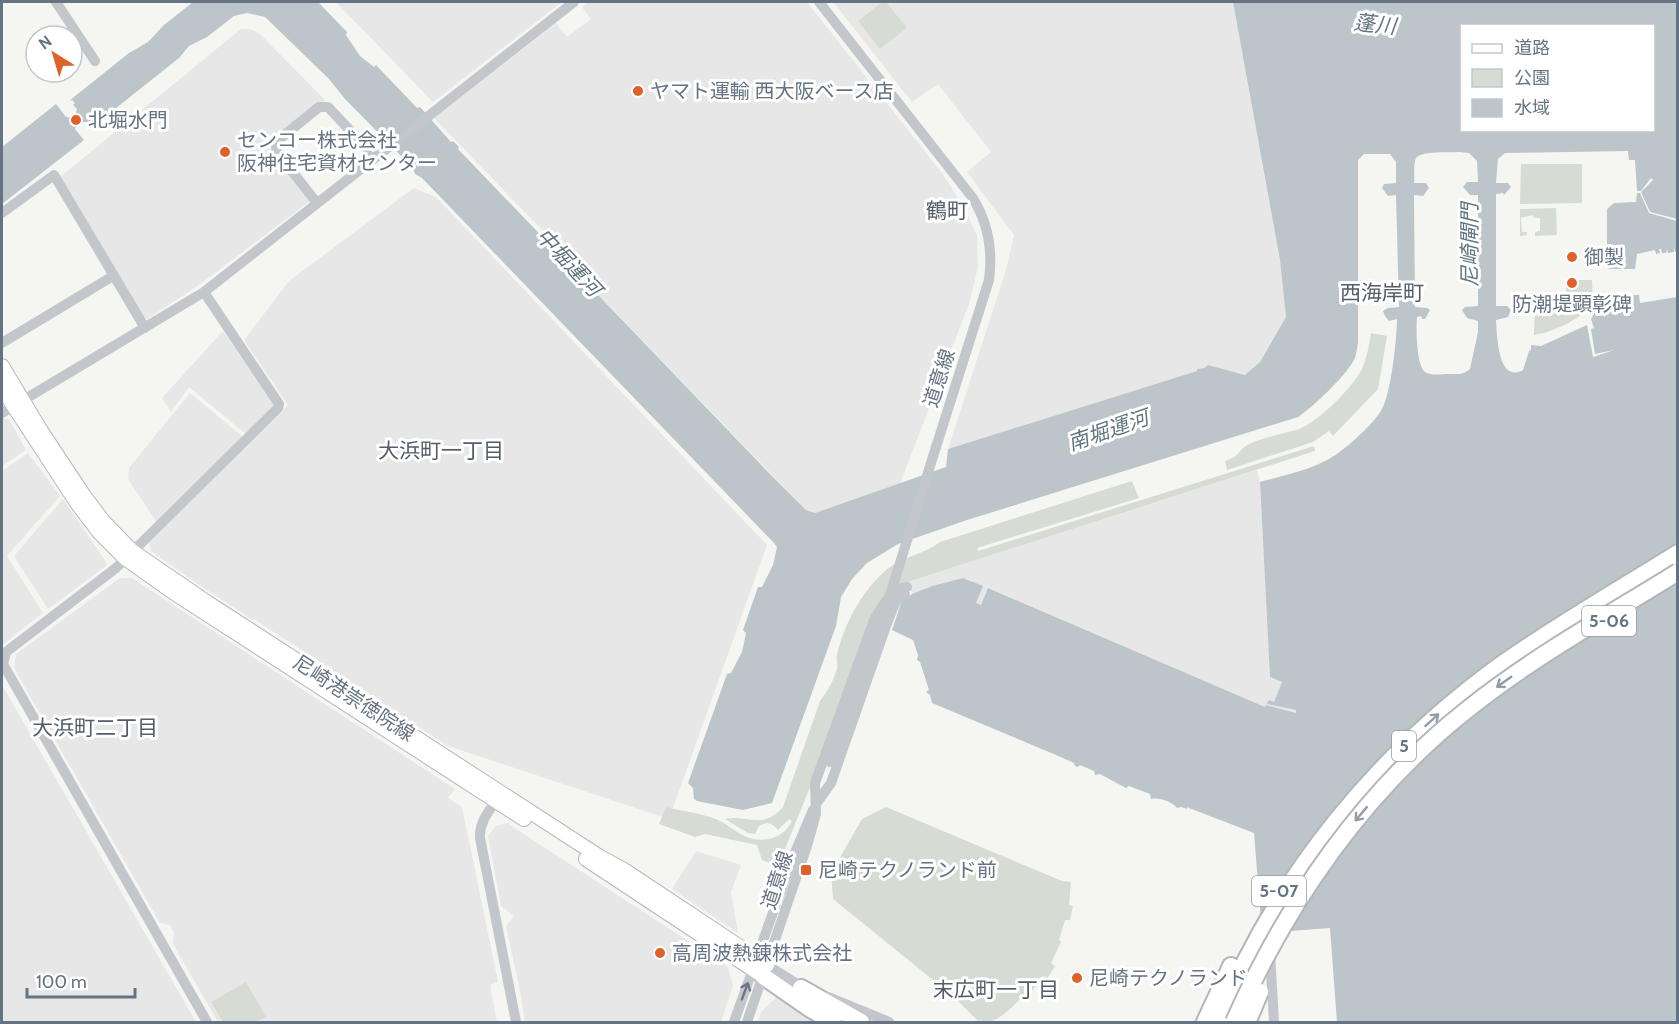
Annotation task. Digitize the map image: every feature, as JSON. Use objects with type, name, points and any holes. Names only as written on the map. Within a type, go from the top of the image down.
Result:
[{"type":"highway","name":"5-06","points":[[1587,610],[1677,543]]},
{"type":"highway","name":"5","points":[[1218,1023],[1249,956],[1276,907],[1319,843],[1358,795],[1415,735],[1459,698],[1530,645],[1677,553]]},
{"type":"highway","name":"5","points":[[1234,1023],[1276,935],[1299,897],[1331,852],[1375,798],[1422,749],[1468,709],[1539,659],[1677,572]]},
{"type":"highway","name":"5-06","points":[[1539,659],[1584,636],[1677,580]]},
{"type":"highway","name":"5-07","points":[[1206,1023],[1228,972],[1282,885],[1315,840],[1337,814],[1358,795]]},
{"type":"highway","name":"5-07","points":[[1248,1023],[1282,941],[1331,852]]},
{"type":"highway","points":[[760,967],[809,1008],[833,1023]]},
{"type":"highway","points":[[801,987],[861,1023]]},
{"type":"main road","name":"尼崎港崇徳院線","points":[[2,366],[12,407]]},
{"type":"main road","name":"尼崎港崇徳院線","points":[[2,388],[12,407],[86,516],[107,541],[218,610],[600,857],[624,870],[760,967]]},
{"type":"main road","name":"尼崎港崇徳院線","points":[[129,554],[182,598],[496,801],[760,967]]},
{"type":"street","points":[[56,2],[95,61]]},
{"type":"street","points":[[12,407],[204,292],[573,2]]},
{"type":"street","name":"道意線","points":[[760,967],[791,862],[808,818],[816,805],[886,608],[989,280],[991,254],[987,230],[972,197],[819,2]]},
{"type":"street","points":[[317,203],[276,151],[276,142],[319,107],[327,107],[375,157]]},
{"type":"street","points":[[2,213],[54,175],[145,328]]},
{"type":"street","points":[[2,343],[113,276]]},
{"type":"street","points":[[204,292],[279,404],[278,408],[100,581],[6,652],[2,659],[207,1023]]},
{"type":"street","points":[[902,587],[908,587],[908,592],[896,601],[831,783],[816,805],[815,783],[874,620],[882,605],[902,587]]},
{"type":"street","points":[[496,801],[484,818],[480,838],[516,1023]]},
{"type":"street","points":[[1269,941],[1274,1023]]},
{"type":"street","points":[[760,967],[801,987],[843,1002],[889,1023]]},
{"type":"street","points":[[734,1023],[760,967]]},
{"type":"street","points":[[747,1023],[760,967]]},
{"type":"shaded area","points":[[336,2],[562,2],[433,102]]},
{"type":"shaded area","points":[[588,2],[807,2],[942,173],[965,209],[977,236],[978,267],[970,301],[900,484],[815,513],[806,510],[542,236],[545,233],[434,118],[556,23],[567,37],[591,19],[582,7]]},
{"type":"shaded area","points":[[833,2],[1233,2],[1280,260],[1286,317],[1260,362],[1245,375],[1208,365],[1197,371],[948,449],[1006,270],[1014,235],[967,172],[991,152],[938,84],[912,102]]},
{"type":"shaded area","points":[[241,29],[250,29],[260,34],[325,100],[267,146],[310,201],[199,285],[147,319],[142,318],[60,177]]},
{"type":"shaded area","points":[[414,188],[436,197],[767,545],[669,819],[448,746],[152,552],[149,542],[288,405],[244,340],[289,281]]},
{"type":"shaded area","points":[[223,331],[274,404],[273,408],[246,434],[189,387],[171,412],[162,398]]},
{"type":"shaded area","points":[[190,393],[243,437],[156,521],[128,479],[129,468]]},
{"type":"shaded area","points":[[9,419],[26,450],[2,466],[2,420]]},
{"type":"shaded area","points":[[28,453],[60,496],[7,556],[43,613],[2,645],[2,471]]},
{"type":"shaded area","points":[[1257,470],[1260,482],[1270,677],[1282,682],[1274,702],[1267,703],[1297,710],[1296,713],[1267,705],[1265,707],[989,588],[981,605],[976,603],[971,580],[963,578],[912,594],[908,582]]},
{"type":"shaded area","points":[[63,499],[106,562],[106,566],[48,609],[14,556]]},
{"type":"shaded area","points":[[120,578],[132,578],[455,789],[448,798],[462,807],[498,982],[490,985],[497,1022],[218,1022],[173,944],[174,933],[170,925],[160,923],[14,668],[16,654]]},
{"type":"shaded area","points":[[2,685],[196,1022],[2,1022]]},
{"type":"shaded area","points":[[507,823],[728,967],[733,986],[721,1022],[525,1022],[506,926],[514,916],[501,906],[488,836],[496,826]]},
{"type":"shaded area","points":[[696,851],[741,865],[731,892],[738,933],[672,889]]},
{"type":"shaded area","points":[[779,995],[823,1022],[758,1022],[761,1012]]},
{"type":"green space","points":[[882,2],[886,2],[907,28],[880,49],[858,21]]},
{"type":"green space","points":[[1521,164],[1582,164],[1582,203],[1520,204]]},
{"type":"green space","points":[[1556,208],[1557,235],[1535,236],[1535,232],[1540,231],[1540,218],[1534,218],[1533,215],[1521,218],[1522,232],[1527,232],[1527,235],[1520,236],[1520,209]]},
{"type":"green space","points":[[1568,280],[1592,280],[1591,304],[1581,315],[1566,324],[1534,335],[1535,300],[1560,300],[1566,294]]},
{"type":"green space","points":[[1371,333],[1387,336],[1378,389],[1333,436],[1329,431],[1313,442],[1227,470],[1225,461],[1236,456],[1250,443],[1299,429],[1316,419],[1334,403],[1362,369]]},
{"type":"green space","points":[[1314,446],[1315,451],[908,582],[813,780],[778,866],[762,860],[757,845],[705,834],[695,837],[659,824],[666,807],[716,819],[744,836],[758,840],[778,836],[788,827],[792,821],[789,819],[778,830],[772,824],[767,823],[759,826],[755,834],[748,833],[725,819],[761,820],[775,814],[783,807],[820,701],[834,677],[840,643],[849,621],[868,589],[890,567],[940,542],[1132,481],[1139,498],[977,548],[978,551]]},
{"type":"green space","points":[[886,807],[1062,881],[1071,882],[1069,905],[1073,906],[1070,920],[1065,920],[1059,940],[1061,942],[1051,963],[1055,966],[1047,979],[1043,976],[1029,995],[1027,992],[1007,1012],[995,1019],[978,1021],[954,997],[833,899],[831,873],[862,819]]},
{"type":"green space","points":[[246,982],[266,1017],[255,1022],[223,1022],[211,1002]]},
{"type":"water","points":[[193,2],[318,2],[347,32],[346,35],[360,56],[374,67],[376,65],[417,108],[420,107],[768,472],[806,510],[815,513],[946,467],[948,449],[1197,371],[1208,365],[1245,375],[1260,362],[1286,317],[1280,260],[1233,2],[1677,2],[1677,219],[1650,212],[1641,192],[1653,180],[1651,178],[1641,191],[1637,191],[1635,160],[1629,160],[1628,151],[1505,153],[1498,159],[1496,183],[1508,183],[1511,187],[1504,195],[1503,193],[1496,194],[1496,306],[1507,306],[1511,310],[1508,317],[1496,320],[1500,356],[1508,370],[1515,373],[1523,370],[1531,345],[1541,346],[1587,325],[1593,357],[1614,350],[1595,354],[1591,329],[1594,328],[1591,319],[1605,295],[1639,295],[1640,303],[1677,297],[1677,1022],[1337,1022],[1330,928],[1262,933],[1254,833],[1187,807],[1187,809],[1177,808],[1165,800],[1151,799],[1150,794],[1129,786],[1126,788],[1100,774],[1095,775],[1094,771],[1080,765],[1075,766],[1074,763],[1056,755],[932,703],[930,695],[926,692],[929,690],[920,662],[917,660],[918,655],[913,640],[892,630],[901,603],[912,594],[963,578],[983,586],[976,603],[981,605],[988,588],[1265,707],[1266,705],[1296,713],[1296,710],[1267,704],[1269,700],[1274,702],[1282,682],[1270,677],[1260,482],[1302,470],[1332,457],[1365,430],[1382,409],[1393,365],[1397,319],[1389,321],[1383,311],[1399,307],[1396,195],[1388,196],[1382,188],[1384,184],[1396,183],[1396,162],[1390,154],[1364,154],[1358,160],[1358,343],[1351,365],[1329,390],[1298,417],[964,521],[898,544],[867,563],[852,579],[841,597],[836,626],[772,803],[743,810],[697,801],[694,799],[693,788],[688,783],[727,674],[731,673],[742,652],[746,633],[743,630],[758,587],[762,587],[773,565],[777,547],[774,543],[422,178],[415,174],[413,168],[345,99],[329,79],[265,17],[247,13],[234,16],[207,37],[189,46],[179,58],[91,128],[86,122],[80,122],[75,116],[77,109],[73,105],[75,103],[72,100],[69,101],[129,53],[148,42],[164,25]],"holes":[[[1469,153],[1477,161],[1478,182],[1467,182],[1463,187],[1470,195],[1478,195],[1478,306],[1465,307],[1462,310],[1467,318],[1478,321],[1478,332],[1470,369],[1460,374],[1427,373],[1422,368],[1417,346],[1417,317],[1421,316],[1425,319],[1430,310],[1415,307],[1414,195],[1423,196],[1429,188],[1426,183],[1414,183],[1415,163],[1416,158],[1424,154]]]},
{"type":"water","points":[[56,104],[66,117],[72,118],[77,125],[75,129],[84,140],[2,204],[2,147]]},
{"type":"water","points":[[1637,193],[1640,193],[1649,213],[1677,221],[1677,252],[1674,248],[1674,252],[1668,253],[1667,249],[1666,253],[1662,253],[1659,249],[1660,253],[1656,254],[1655,250],[1637,254],[1635,269],[1607,269],[1607,209],[1614,203],[1636,202]]},
{"type":"place","name":"ヤマト運輸 西大阪ベース店","points":[[638,91]]},
{"type":"place","name":"北堀水門","points":[[76,120]]},
{"type":"place","name":"センコー株式会社 阪神住宅資材センター","points":[[225,152]]},
{"type":"place","name":"御製","points":[[1572,257]]},
{"type":"place","name":"防潮堤顕彰碑","points":[[1572,283]]},
{"type":"place","name":"尼崎テクノランド前","points":[[806,870]]},
{"type":"place","name":"高周波熱錬株式会社","points":[[660,953]]},
{"type":"place","name":"尼崎テクノランド","points":[[1077,978]]},
{"type":"district","name":"鶴町","points":[[947,210]]},
{"type":"district","name":"西海岸町","points":[[1382,292]]},
{"type":"district","name":"大浜町一丁目","points":[[441,450]]},
{"type":"district","name":"大浜町二丁目","points":[[95,727]]},
{"type":"district","name":"末広町一丁目","points":[[996,989]]},
{"type":"water label","name":"蓬川","points":[[1375,24]]},
{"type":"water label","name":"尼崎閘門","points":[[1469,245]]},
{"type":"water label","name":"中堀運河","points":[[569,262]]},
{"type":"water label","name":"南堀運河","points":[[1108,430]]}]
